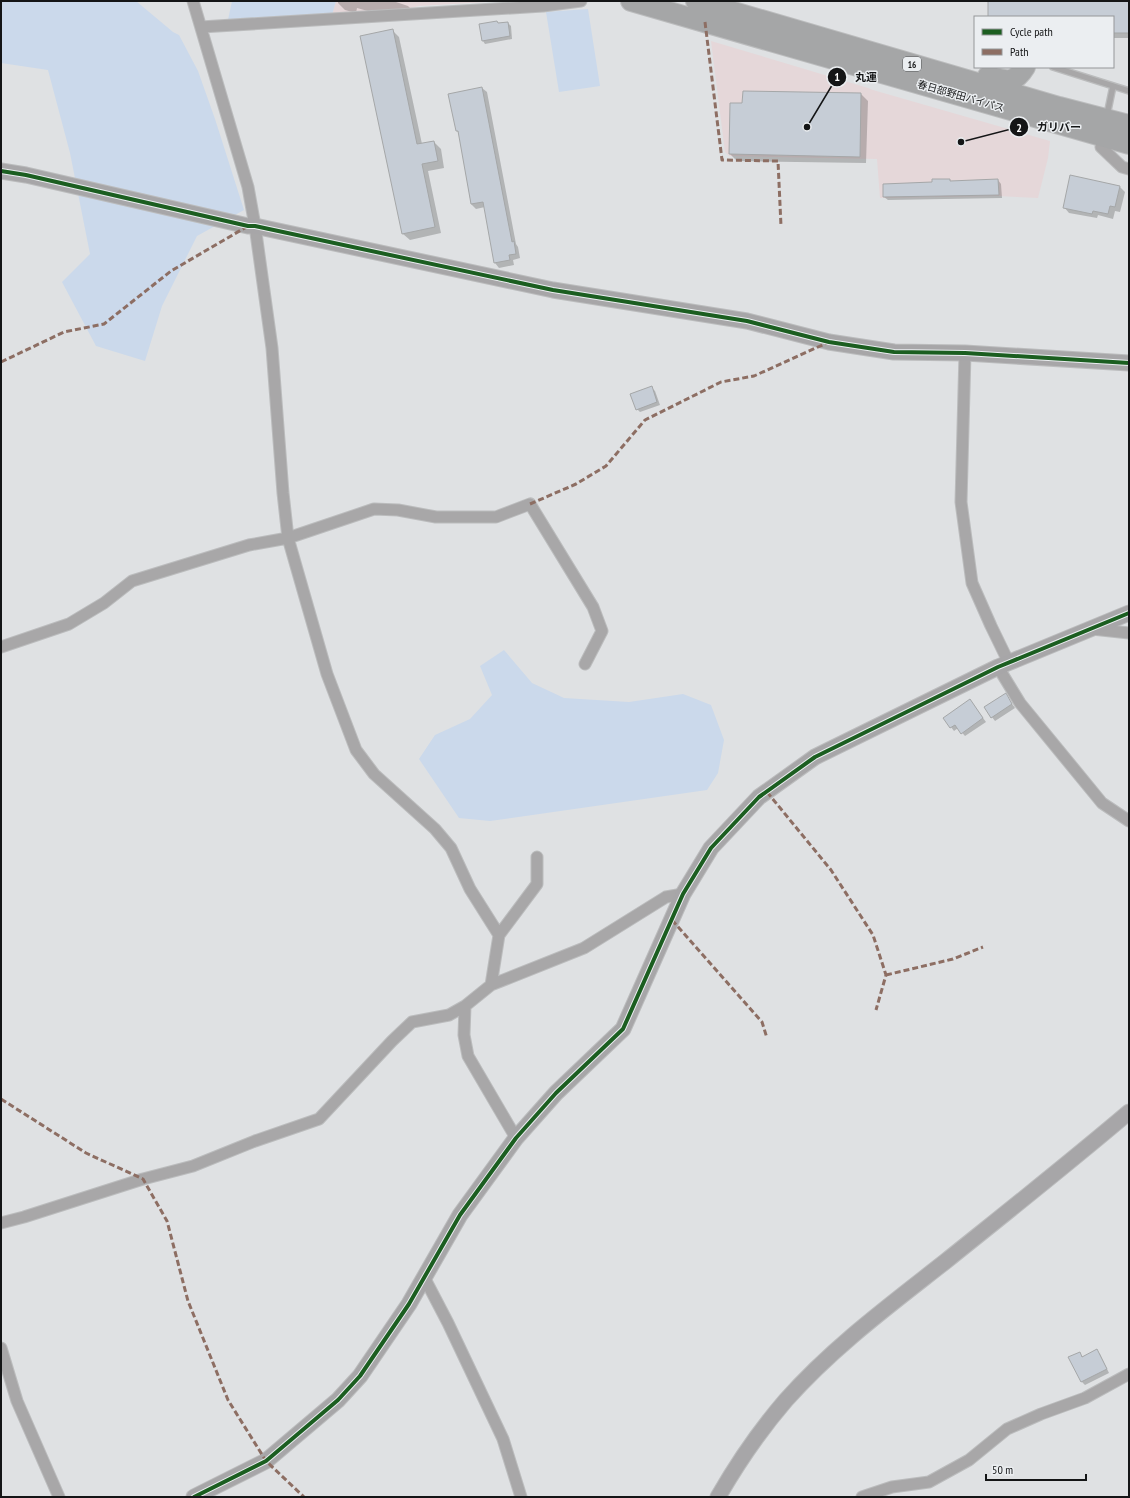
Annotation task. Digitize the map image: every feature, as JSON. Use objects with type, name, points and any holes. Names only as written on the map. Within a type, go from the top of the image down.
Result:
[{"type":"highway","name":"春日部野田バイパス","points":[[632,1],[1105,128],[1129,125]]},
{"type":"highway","name":"春日部野田バイパス","points":[[696,1],[736,6],[913,64],[1059,107],[1105,128],[1129,144]]},
{"type":"highway","points":[[913,64],[968,70],[1005,80],[1013,80],[1019,76],[1024,68]]},
{"type":"street","points":[[193,1],[248,187],[272,348],[283,493],[288,538],[327,674],[356,750],[374,774],[434,829],[451,848],[470,889],[500,935]]},
{"type":"street","points":[[201,27],[543,6],[581,1]]},
{"type":"street","points":[[1105,128],[1101,148],[1122,167],[1129,169]]},
{"type":"street","points":[[1,171],[26,175],[248,226],[255,226],[554,290],[747,321],[829,342],[894,352],[965,353],[1129,363]]},
{"type":"street","points":[[965,353],[961,502],[972,583],[991,626],[1003,665],[1020,703],[1102,803],[1129,821]]},
{"type":"street","points":[[1,647],[69,624],[104,603],[132,581],[249,546],[288,538],[374,508],[398,510],[436,517],[496,517],[530,504],[593,607],[602,632],[585,664]]},
{"type":"street","points":[[194,1497],[266,1461],[338,1400],[360,1376],[409,1304],[460,1215],[516,1138],[556,1092],[623,1029],[683,894],[711,848],[763,794],[815,757],[1003,665],[1129,613]]},
{"type":"street","points":[[1091,629],[1129,633]]},
{"type":"street","points":[[491,985],[500,935],[537,884],[537,857]]},
{"type":"street","points":[[1,1223],[24,1217],[143,1178],[193,1166],[255,1141],[319,1119],[392,1041],[412,1022],[449,1015],[465,1006],[491,985],[584,948],[666,897],[683,894]]},
{"type":"street","points":[[465,1006],[464,1035],[468,1056],[516,1138]]},
{"type":"street","points":[[718,1497],[756,1440],[785,1401],[854,1334],[1053,1175],[1129,1112]]},
{"type":"street","points":[[424,1278],[448,1323],[503,1439],[521,1497]]},
{"type":"street","points":[[1,1348],[17,1401],[59,1497]]},
{"type":"street","points":[[862,1497],[892,1487],[929,1482],[969,1460],[1008,1429],[1041,1414],[1085,1398],[1129,1374]]},
{"type":"lane","points":[[1056,68],[1129,91]]},
{"type":"lane","points":[[1105,128],[1113,86]]},
{"type":"shaded area","points":[[1,1],[136,1],[173,32],[179,35],[198,71],[244,210],[197,236],[162,306],[145,361],[96,346],[62,282],[90,254],[70,153],[48,70],[1,63]]},
{"type":"shaded area","points":[[232,1],[336,1],[332,15],[228,20]]},
{"type":"shaded area","points":[[336,1],[504,1],[419,6],[407,9],[332,15]]},
{"type":"shaded area","points":[[588,9],[600,86],[559,92],[546,12]]},
{"type":"shaded area","points":[[711,41],[1050,141],[1048,158],[1038,198],[997,196],[880,198],[877,159],[729,156],[725,152]]},
{"type":"shaded area","points":[[504,650],[532,683],[564,698],[629,702],[683,694],[711,705],[724,740],[718,773],[707,790],[490,821],[459,818],[419,759],[435,735],[470,719],[492,695],[480,666]]},
{"type":"building","points":[[988,1],[1129,1],[1129,33],[1114,33],[1114,16],[988,16]]},
{"type":"building","points":[[497,21],[498,23],[508,22],[510,36],[482,41],[479,24]]},
{"type":"building","points":[[393,29],[417,144],[434,141],[438,161],[422,164],[435,227],[402,234],[360,36]]},
{"type":"building","points":[[482,87],[512,242],[514,241],[516,254],[509,255],[510,260],[494,263],[483,202],[471,204],[458,131],[456,131],[448,94]]},
{"type":"building","points":[[743,91],[861,93],[860,157],[729,154],[730,103],[742,103]]},
{"type":"building","points":[[1070,175],[1120,186],[1115,207],[1110,206],[1108,214],[1093,211],[1092,214],[1063,208]]},
{"type":"building","points":[[932,179],[950,179],[950,181],[998,179],[999,195],[883,197],[883,184],[932,182]]},
{"type":"building","points":[[652,386],[657,402],[636,410],[630,394]]},
{"type":"building","points":[[1006,693],[1012,704],[991,718],[984,707]]},
{"type":"building","points":[[970,699],[983,718],[961,734],[955,725],[950,728],[943,718]]},
{"type":"building","points":[[1097,1349],[1107,1369],[1081,1382],[1068,1357],[1080,1352],[1082,1357]]},
{"type":"marked path","points":[[705,22],[722,160],[778,161],[781,226]]},
{"type":"marked path","points":[[1,362],[64,332],[104,324],[171,271],[248,226]]},
{"type":"marked path","points":[[530,504],[576,484],[606,466],[645,420],[721,382],[754,376],[829,342]]},
{"type":"marked path","points":[[767,792],[831,870],[873,935],[886,975],[876,1010]]},
{"type":"marked path","points":[[672,920],[762,1022],[767,1038]]},
{"type":"marked path","points":[[886,975],[953,959],[983,947]]},
{"type":"marked path","points":[[1,1099],[86,1153],[143,1179],[167,1221],[188,1301],[228,1400],[266,1461],[304,1497]]},
{"type":"cycle path","points":[[1,171],[26,175],[248,226],[255,226],[553,290],[747,321],[829,342],[894,352],[965,353],[1129,363]]},
{"type":"cycle path","points":[[194,1497],[266,1461],[338,1400],[360,1376],[409,1304],[460,1215],[516,1138],[556,1093],[623,1029],[683,894],[711,848],[759,797],[815,757],[998,667],[1129,613]]},
{"type":"place","name":"丸運","points":[[807,127]]},
{"type":"place","name":"ガリバー","points":[[961,142]]}]
